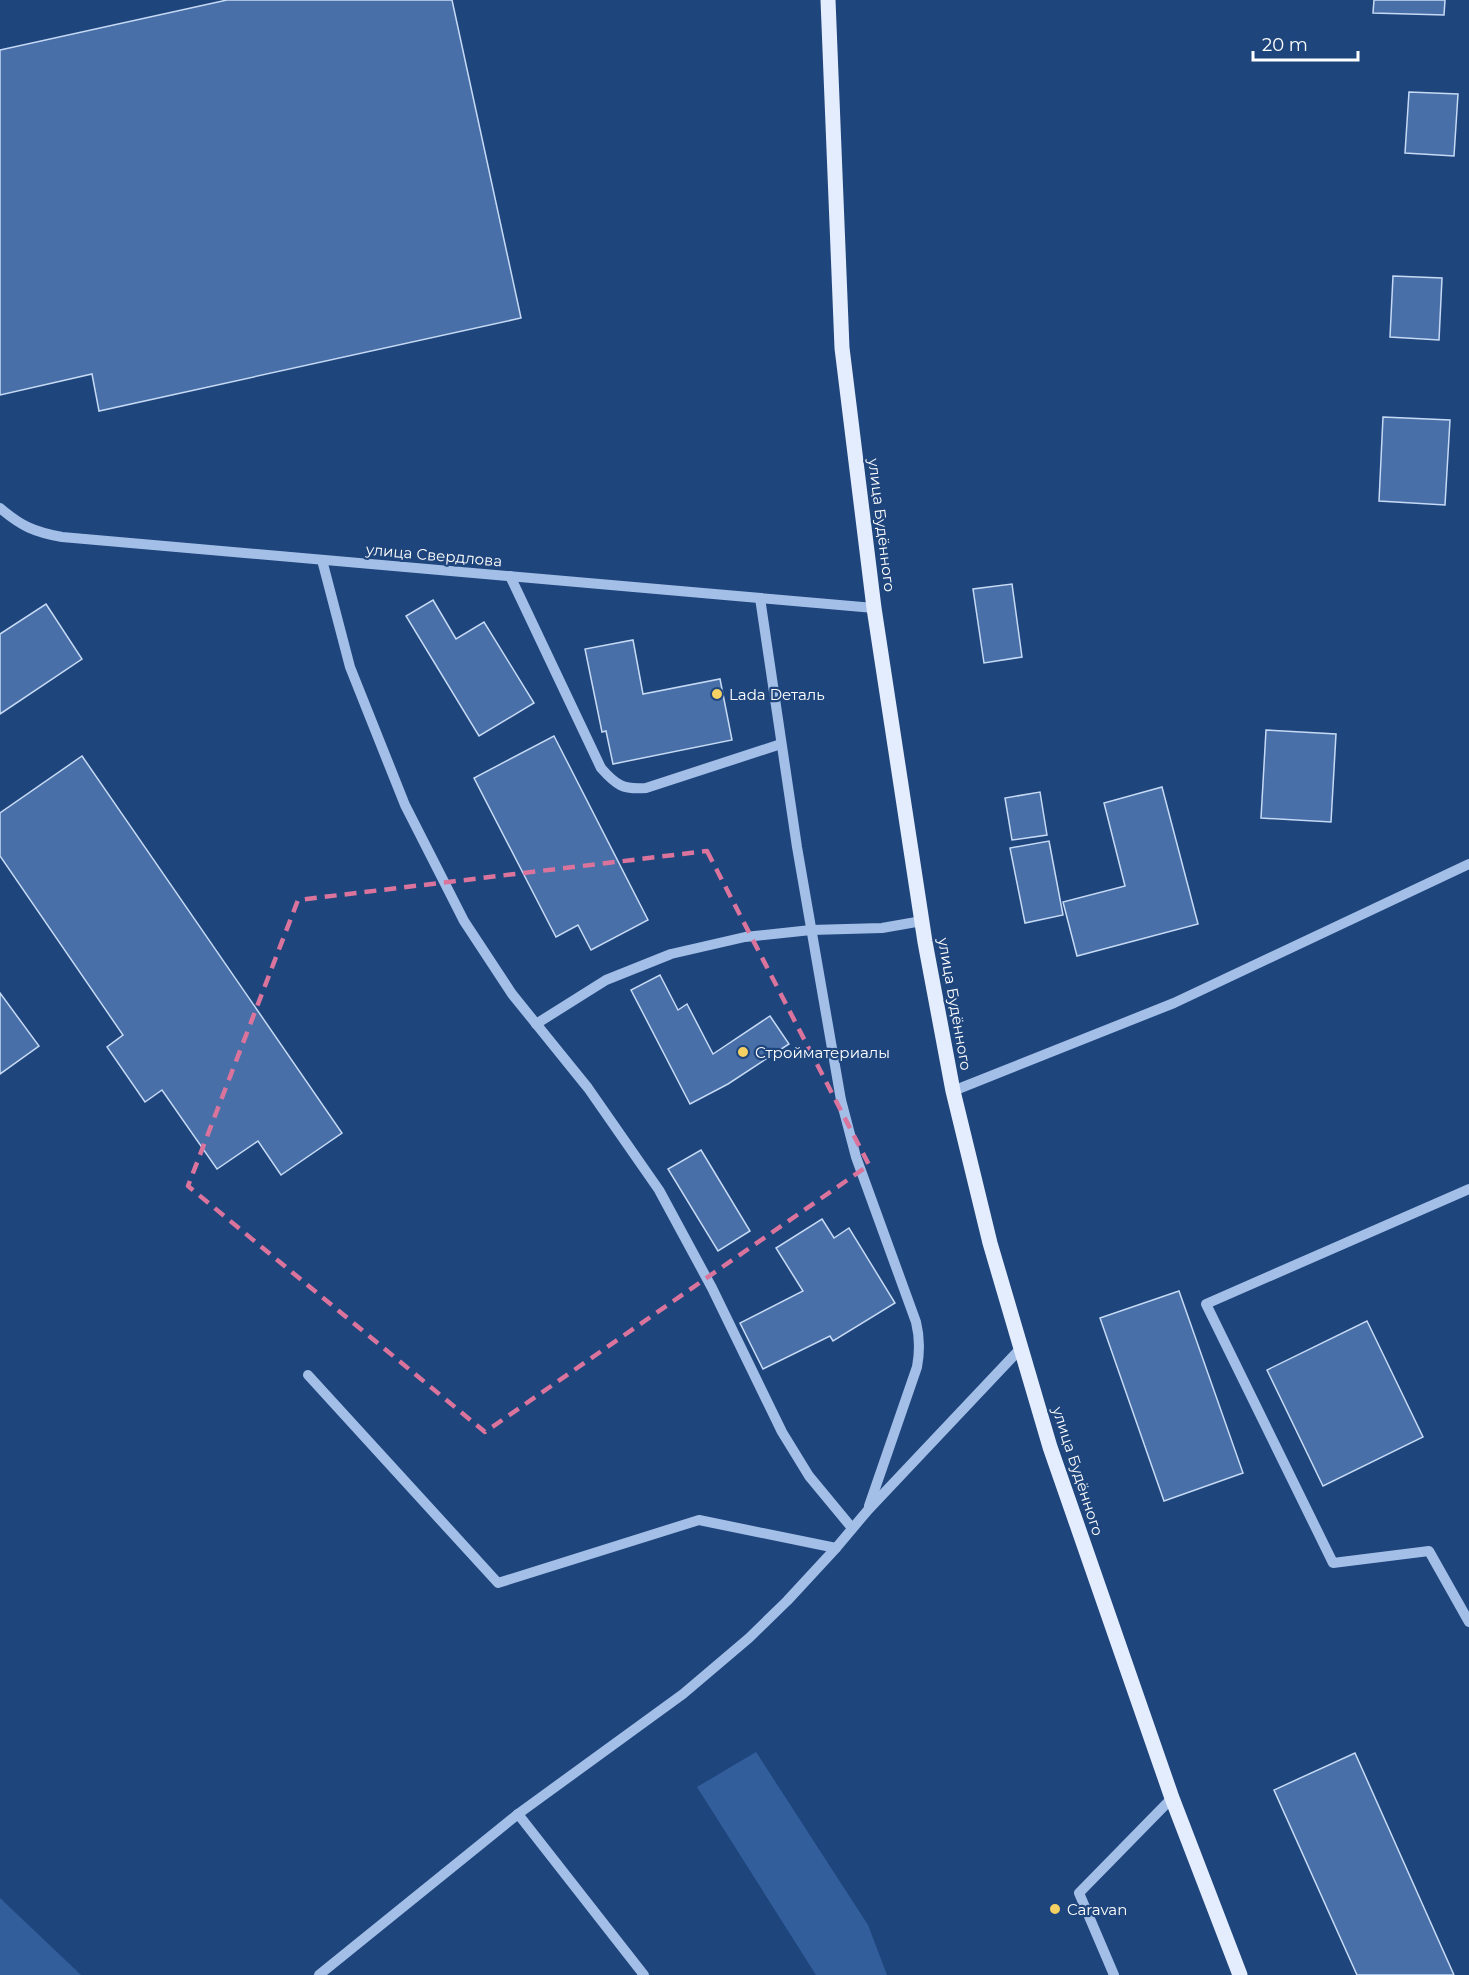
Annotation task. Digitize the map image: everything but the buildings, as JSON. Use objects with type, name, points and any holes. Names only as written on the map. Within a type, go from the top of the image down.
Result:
[{"type":"main road","name":"улица Будённого","points":[[828,0],[842,348],[874,608],[922,921],[953,1091],[990,1243],[1050,1447],[1172,1798],[1240,1975]]},
{"type":"street","name":"улица Свердлова","points":[[0,508],[18,524],[40,533],[62,537],[874,608]]},
{"type":"street","points":[[322,560],[350,667],[405,805],[464,921],[488,960],[588,1088],[659,1190],[712,1288],[782,1432],[809,1476],[852,1528]]},
{"type":"street","points":[[510,576],[601,768],[614,783],[631,789],[646,788],[781,744]]},
{"type":"street","points":[[760,598],[811,930],[841,1100],[849,1132],[916,1322],[920,1345],[917,1367],[868,1510]]},
{"type":"street","points":[[953,1091],[1174,1003],[1469,864]]},
{"type":"street","points":[[536,1024],[606,980],[671,954],[745,937],[811,930],[882,928],[922,921]]},
{"type":"street","points":[[1469,1189],[1206,1304],[1333,1563],[1429,1551],[1469,1622]]},
{"type":"street","points":[[319,1975],[518,1814],[683,1694],[749,1638],[836,1548],[868,1510],[1021,1348]]},
{"type":"street","points":[[308,1375],[498,1583],[699,1520],[836,1548]]},
{"type":"street","points":[[1114,1975],[1079,1893],[1172,1798]]},
{"type":"street","points":[[518,1814],[644,1975]]},
{"type":"highlighted area","points":[[707,851],[869,1165],[485,1432],[188,1186],[298,900]]},
{"type":"shaded area","points":[[756,1752],[868,1925],[887,1975],[816,1975],[697,1787]]},
{"type":"shaded area","points":[[0,1898],[81,1975],[0,1975]]},
{"type":"place","name":"Lada Dеталь","points":[[717,694]]},
{"type":"place","name":"Стройматериалы","points":[[743,1052]]},
{"type":"place","name":"Caravan","points":[[1055,1909]]}]
